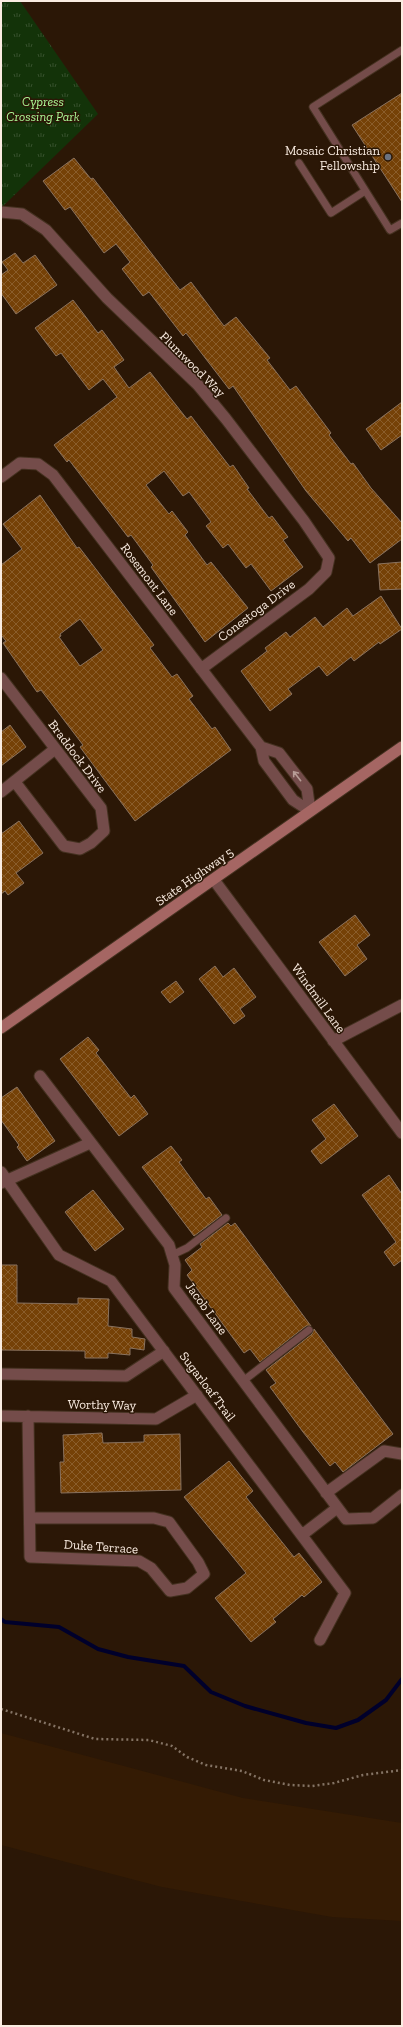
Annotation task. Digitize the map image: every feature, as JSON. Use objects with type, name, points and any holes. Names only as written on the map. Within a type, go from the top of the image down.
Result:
[{"type":"main road","name":"State Highway 5","points":[[1,1028],[402,747]]},
{"type":"street","name":"Plumwood Way","points":[[1,212],[22,214],[46,230],[107,298],[198,385],[304,521],[329,558],[326,572]]},
{"type":"street","name":"Rosemont Lane","points":[[1,477],[20,463],[38,464],[53,476],[261,747],[264,761],[293,800],[310,811]]},
{"type":"street","name":"Conestoga Drive","points":[[201,669],[309,589],[326,572]]},
{"type":"street","name":"Braddock Drive","points":[[1,678],[101,808],[104,831],[91,843],[80,849],[64,846],[15,782]]},
{"type":"street","points":[[261,747],[279,753],[307,788],[310,811]]},
{"type":"street","points":[[1,792],[55,749]]},
{"type":"street","name":"Windmill Lane","points":[[214,880],[402,1133]]},
{"type":"street","points":[[333,1041],[402,1005]]},
{"type":"street","name":"Jacob Lane","points":[[40,1076],[90,1144],[169,1245],[175,1265],[174,1288],[346,1519],[373,1518],[402,1495]]},
{"type":"street","points":[[4,1183],[90,1144]]},
{"type":"street","name":"Sugarloaf Trail","points":[[1,1172],[4,1183],[59,1255],[111,1281],[345,1593],[320,1640]]},
{"type":"street","points":[[1,1374],[126,1376],[164,1351]]},
{"type":"street","name":"Worthy Way","points":[[1,1416],[156,1418],[197,1395]]},
{"type":"street","name":"Duke Terrace","points":[[28,1416],[30,1557],[139,1561],[151,1568],[170,1591],[186,1588],[204,1574],[198,1562],[169,1522],[154,1518],[30,1518]]},
{"type":"street","points":[[326,1493],[384,1452],[402,1454]]},
{"type":"street","points":[[302,1535],[337,1508]]},
{"type":"lane","points":[[402,50],[313,107],[390,230],[402,223]]},
{"type":"lane","points":[[299,163],[331,213],[365,190]]},
{"type":"lane","points":[[172,1255],[187,1248],[226,1218]]},
{"type":"lane","points":[[243,1381],[309,1330]]},
{"type":"path","points":[[1,1709],[95,1739],[149,1740],[172,1746],[187,1757],[206,1765],[242,1771],[264,1780],[290,1785],[334,1783],[363,1775],[402,1770]]},
{"type":"shaded area","points":[[1,1733],[243,1798],[402,1823],[402,1921],[332,1917],[162,1887],[1,1845]]},
{"type":"green space","name":"Cypress Crossing Park","points":[[4,1],[20,1],[98,114],[1,208],[1,4]]},
{"type":"building","name":"Mosaic Christian Fellowship","points":[[402,93],[402,202],[352,125]]},
{"type":"building","points":[[74,158],[91,179],[93,178],[180,290],[191,282],[224,326],[236,317],[270,358],[267,360],[290,390],[296,386],[331,433],[329,435],[351,464],[353,463],[371,488],[402,523],[402,539],[370,563],[351,538],[348,541],[306,491],[233,386],[229,389],[186,333],[183,336],[149,292],[143,296],[122,269],[130,262],[116,244],[104,253],[70,207],[65,210],[43,181]]},
{"type":"building","points":[[15,253],[23,263],[35,255],[57,285],[16,314],[1,293],[1,275],[8,270],[2,262]]},
{"type":"building","points":[[73,300],[98,333],[102,330],[124,360],[114,367],[129,388],[150,372],[187,419],[191,416],[230,467],[233,465],[249,488],[247,489],[269,518],[272,516],[288,537],[283,540],[303,567],[271,591],[251,564],[246,568],[228,544],[223,548],[206,526],[211,522],[189,492],[183,496],[164,471],[146,485],[169,514],[172,511],[188,532],[185,535],[207,565],[211,562],[248,608],[205,642],[151,567],[153,565],[131,535],[128,537],[69,460],[67,462],[54,445],[117,397],[103,379],[89,390],[61,353],[56,356],[35,328]]},
{"type":"building","points":[[402,402],[402,435],[381,450],[366,429]]},
{"type":"building","points":[[40,495],[77,548],[79,547],[154,645],[150,648],[172,677],[177,674],[193,696],[189,699],[212,729],[215,727],[231,750],[135,821],[80,747],[83,745],[41,690],[37,692],[3,643],[6,641],[1,635],[1,565],[22,549],[3,524]],"holes":[[[80,619],[103,650],[80,666],[59,637],[61,636],[60,634]]]},
{"type":"building","points":[[402,562],[402,589],[380,590],[378,564]]},
{"type":"building","points":[[381,596],[402,629],[380,644],[379,642],[354,661],[351,657],[327,676],[319,666],[288,689],[292,694],[270,711],[241,671],[267,651],[265,648],[286,632],[290,637],[315,617],[323,627],[347,608],[353,616]]},
{"type":"building","points":[[10,725],[26,747],[1,766],[1,732]]},
{"type":"building","points":[[19,821],[43,853],[16,873],[24,883],[8,895],[5,891],[1,894],[1,834]]},
{"type":"building","points":[[355,915],[370,935],[357,945],[367,959],[345,976],[319,942]]},
{"type":"building","points":[[215,966],[223,977],[234,968],[256,997],[240,1009],[245,1016],[234,1024],[199,979]]},
{"type":"building","points":[[176,981],[184,992],[170,1003],[161,992]]},
{"type":"building","points":[[88,1037],[99,1050],[96,1053],[131,1098],[134,1095],[148,1114],[119,1136],[60,1059]]},
{"type":"building","points":[[17,1087],[55,1141],[27,1161],[17,1147],[19,1145],[1,1120],[1,1098]]},
{"type":"building","points":[[334,1104],[358,1136],[321,1164],[311,1151],[326,1139],[312,1120]]},
{"type":"building","points":[[171,1146],[182,1160],[179,1162],[206,1199],[209,1197],[222,1215],[194,1236],[142,1167]]},
{"type":"building","points":[[389,1175],[402,1194],[402,1260],[394,1266],[384,1252],[396,1242],[362,1195]]},
{"type":"building","points":[[93,1190],[124,1229],[95,1251],[65,1212]]},
{"type":"building","points":[[228,1223],[231,1226],[235,1223],[311,1326],[306,1326],[260,1362],[250,1349],[244,1353],[187,1275],[192,1270],[185,1260],[202,1247],[200,1244]]},
{"type":"building","points":[[1,1265],[17,1265],[17,1303],[78,1304],[78,1298],[109,1299],[108,1326],[132,1329],[132,1337],[145,1339],[144,1350],[130,1348],[130,1355],[108,1353],[108,1358],[85,1358],[85,1351],[1,1350]]},
{"type":"building","points":[[314,1329],[393,1434],[343,1472],[335,1462],[330,1466],[303,1432],[270,1387],[276,1383],[266,1370],[312,1334]]},
{"type":"building","points":[[102,1433],[103,1443],[144,1442],[144,1435],[180,1434],[181,1490],[61,1493],[60,1462],[64,1462],[63,1435]]},
{"type":"building","points":[[229,1461],[253,1491],[246,1497],[294,1557],[299,1553],[322,1582],[304,1597],[302,1595],[273,1619],[276,1622],[251,1642],[215,1598],[246,1573],[184,1497]]},
{"type":"waterway","points":[[1,1619],[5,1622],[59,1627],[98,1649],[128,1657],[184,1666],[211,1692],[245,1706],[306,1723],[336,1728],[358,1720],[386,1700],[402,1679]]},
{"type":"place","name":"Mosaic Christian Fellowship","points":[[388,157]]}]
